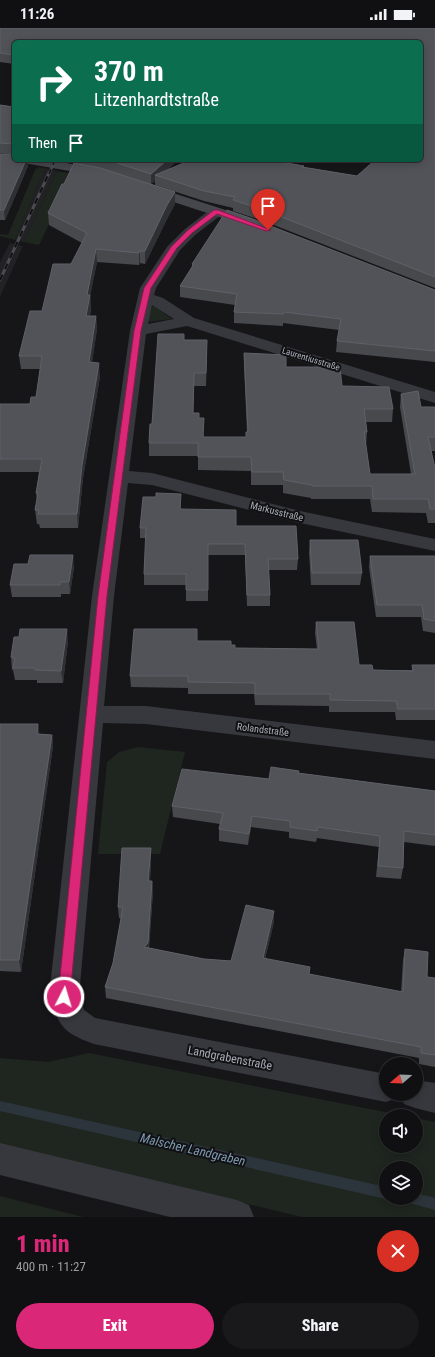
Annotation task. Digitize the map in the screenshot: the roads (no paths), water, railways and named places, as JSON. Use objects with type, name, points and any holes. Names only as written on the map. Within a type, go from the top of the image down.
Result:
[{"type":"street","points":[[41,162],[70,167],[112,178]]},
{"type":"street","points":[[133,184],[262,227]]},
{"type":"street","points":[[92,714],[103,596],[138,331],[148,288],[174,247],[190,232],[216,212]]},
{"type":"street","name":"Laurentiusstraße","points":[[146,297],[157,301],[188,321],[435,398]]},
{"type":"street","name":"Laurentiusstraße","points":[[138,331],[188,321]]},
{"type":"street","name":"Markusstraße","points":[[119,476],[152,479],[300,517],[435,544]]},
{"type":"street","name":"Rolandstraße","points":[[92,714],[146,715],[435,750]]},
{"type":"street","name":"Landgrabenstraße","points":[[92,714],[64,997],[75,1022],[94,1031],[379,1087]]},
{"type":"street","points":[[423,1096],[435,1098]]},
{"type":"street","points":[[0,1159],[236,1217]]},
{"type":"waterway","name":"Malscher Landgraben","points":[[0,1106],[379,1191]]},
{"type":"waterway","name":"Malscher Landgraben","points":[[423,1201],[435,1204]]},
{"type":"railway","points":[[49,174],[54,162]]},
{"type":"railway","points":[[0,280],[49,173]]}]
